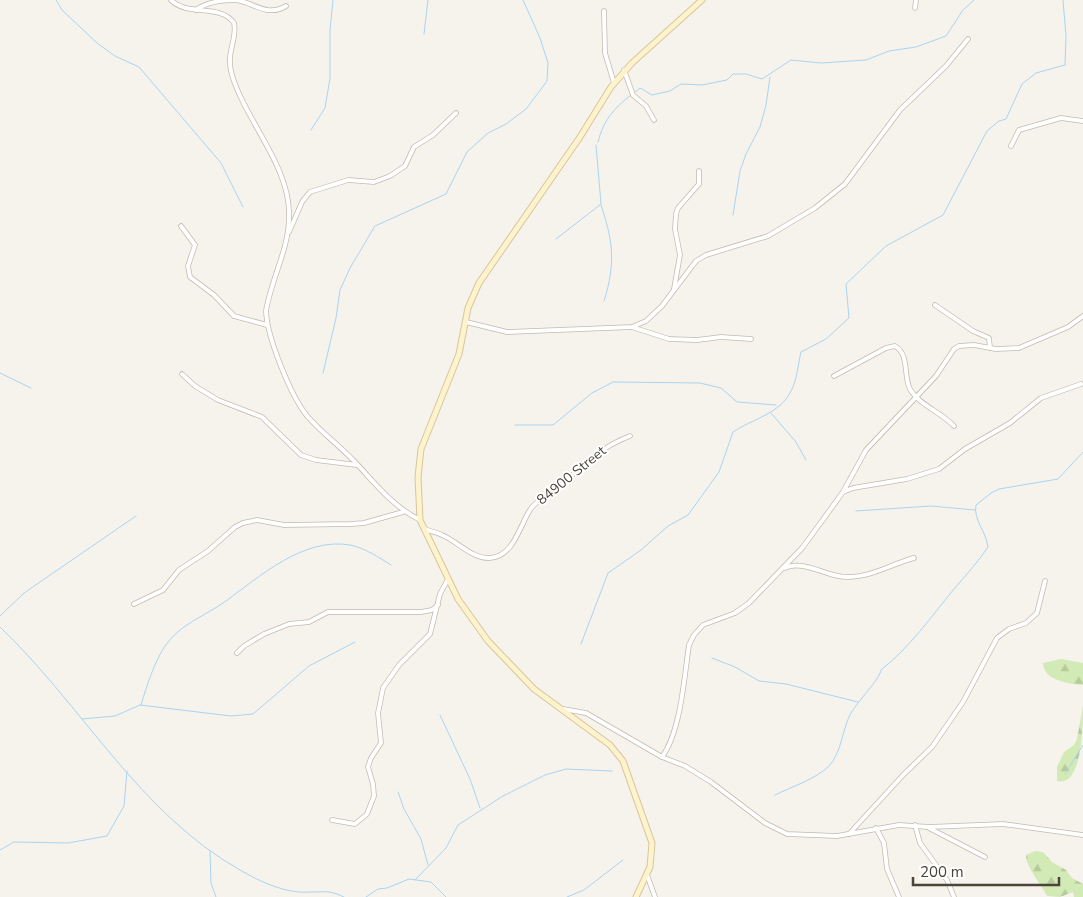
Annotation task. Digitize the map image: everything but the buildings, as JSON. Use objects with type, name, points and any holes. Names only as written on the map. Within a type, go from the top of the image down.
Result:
[{"type":"street","points":[[171,0],[179,7],[222,15],[234,23],[234,36],[229,54],[231,73],[246,109],[285,186],[289,206],[286,236],[268,302],[267,325],[291,389],[308,417],[357,465],[390,502],[403,512],[420,520]]},
{"type":"street","points":[[196,10],[209,4],[229,0],[240,1],[265,10],[276,11],[286,6]]},
{"type":"street","points":[[636,897],[647,875],[652,853],[651,835],[623,761],[610,745],[534,689],[488,641],[469,616],[448,579],[420,520],[418,478],[421,449],[459,354],[468,308],[479,283],[624,70],[702,0]]},
{"type":"street","points":[[915,8],[916,0]]},
{"type":"street","points":[[604,11],[605,52],[614,83]]},
{"type":"street","points":[[632,328],[654,314],[696,261],[706,255],[768,236],[815,208],[845,184],[900,110],[946,66],[968,39]]},
{"type":"street","points":[[624,70],[633,95],[646,106],[654,120]]},
{"type":"street","points":[[286,236],[302,202],[310,192],[348,180],[374,182],[390,176],[405,166],[414,146],[434,135],[456,113]]},
{"type":"street","points":[[1011,146],[1019,130],[1029,125],[1060,118],[1083,121]]},
{"type":"street","points":[[673,291],[680,255],[675,228],[676,214],[678,208],[699,184],[699,171]]},
{"type":"street","points":[[181,226],[195,245],[188,266],[190,277],[214,296],[234,316],[267,325]]},
{"type":"street","points":[[935,305],[973,331],[989,338],[990,348]]},
{"type":"street","points":[[662,757],[668,749],[675,727],[689,646],[694,635],[704,625],[735,613],[745,606],[802,547],[842,492],[866,450],[936,376],[954,349],[959,346],[974,345],[1007,350],[1028,346],[1068,327],[1083,316]]},
{"type":"street","points":[[466,322],[507,332],[632,328],[669,339],[697,340],[721,337],[751,339]]},
{"type":"street","points":[[834,376],[886,348],[894,346],[903,357],[908,385],[915,397],[947,418],[954,426]]},
{"type":"street","points":[[182,374],[218,400],[262,417],[300,455],[316,460],[357,465]]},
{"type":"street","points":[[842,492],[853,488],[907,479],[939,469],[965,449],[1010,423],[1042,398],[1081,384]]},
{"type":"street","name":"84900 Street","points":[[424,529],[443,535],[479,556],[496,556],[504,552],[516,538],[535,504],[567,480],[602,448],[630,436]]},
{"type":"street","points":[[134,604],[163,590],[179,570],[208,551],[243,522],[257,520],[284,525],[352,524],[364,523],[403,512]]},
{"type":"street","points":[[780,570],[798,566],[842,576],[867,575],[914,558]]},
{"type":"street","points":[[332,820],[355,824],[367,814],[374,790],[368,772],[369,762],[381,743],[378,714],[383,688],[399,665],[430,634],[443,587],[448,579]]},
{"type":"street","points":[[849,834],[904,774],[932,747],[963,702],[996,638],[1009,629],[1026,623],[1037,613],[1045,582]]},
{"type":"street","points":[[237,652],[264,634],[290,624],[309,622],[328,612],[421,612],[432,610],[438,605]]},
{"type":"street","points":[[561,709],[586,713],[662,757],[696,773],[765,822],[787,834],[816,837],[849,834],[899,825],[929,827],[1003,824],[1083,836]]},
{"type":"street","points":[[915,825],[920,843],[947,880],[954,897]]},
{"type":"street","points":[[929,827],[985,857]]},
{"type":"street","points":[[876,828],[884,843],[887,869],[899,897]]},
{"type":"street","points":[[647,875],[655,897]]},
{"type":"green space","points":[[1061,659],[1083,663],[1083,685],[1058,680],[1047,673],[1043,663]]},
{"type":"green space","points":[[1083,706],[1082,739],[1077,765],[1072,775],[1066,780],[1057,781],[1057,767],[1064,752],[1074,745],[1077,739]]},
{"type":"green space","points":[[1035,851],[1043,852],[1052,862],[1066,870],[1072,878],[1083,884],[1083,897],[1074,897],[1073,892],[1060,897],[1047,896],[1026,859],[1026,855]]},
{"type":"waterway","points":[[56,0],[62,10],[97,43],[115,56],[139,67],[221,163],[243,207]]},
{"type":"waterway","points":[[311,130],[325,108],[330,78],[330,30],[333,0]]},
{"type":"waterway","points":[[424,34],[428,0]]},
{"type":"waterway","points":[[323,373],[336,318],[340,290],[350,268],[375,226],[446,194],[467,152],[488,133],[506,124],[526,109],[547,81],[548,63],[540,38],[523,0]]},
{"type":"waterway","points":[[634,93],[640,88],[652,95],[670,91],[681,84],[702,85],[727,80],[733,74],[746,74],[762,79],[791,60],[821,63],[866,60],[889,51],[916,47],[946,36],[963,10],[974,0]]},
{"type":"waterway","points":[[581,644],[608,573],[641,550],[668,526],[688,515],[719,472],[733,432],[773,411],[780,405],[793,387],[801,352],[826,339],[849,318],[846,284],[886,246],[943,215],[987,131],[999,121],[1006,119],[1022,84],[1036,73],[1065,65],[1066,36],[1063,0]]},
{"type":"waterway","points":[[733,215],[740,171],[746,154],[760,127],[766,105],[770,77]]},
{"type":"waterway","points":[[598,142],[610,116],[631,95]]},
{"type":"waterway","points":[[556,239],[601,204],[596,145]]},
{"type":"waterway","points":[[601,205],[608,230],[611,252],[610,275],[604,301]]},
{"type":"waterway","points":[[0,373],[31,388]]},
{"type":"waterway","points":[[515,425],[553,425],[592,393],[613,382],[700,383],[721,388],[737,402],[776,405]]},
{"type":"waterway","points":[[771,413],[796,442],[806,460]]},
{"type":"waterway","points":[[775,795],[810,779],[829,766],[837,754],[851,713],[877,679],[881,670],[920,631],[988,547],[976,515],[976,505],[999,489],[1058,479],[1083,452]]},
{"type":"waterway","points":[[856,511],[931,506],[975,510]]},
{"type":"waterway","points":[[0,616],[24,593],[136,516]]},
{"type":"waterway","points":[[141,705],[154,667],[171,638],[185,626],[226,601],[268,570],[284,561],[316,547],[333,544],[361,548],[391,565]]},
{"type":"waterway","points":[[0,627],[30,657],[141,789],[171,819],[204,846],[240,870],[274,886],[292,891],[331,892],[344,897]]},
{"type":"waterway","points":[[82,719],[115,716],[140,705],[231,716],[253,714],[309,666],[355,642]]},
{"type":"waterway","points":[[712,658],[735,667],[759,681],[786,684],[858,702]]},
{"type":"waterway","points":[[440,715],[470,779],[480,808]]},
{"type":"waterway","points":[[1065,774],[1083,745]]},
{"type":"waterway","points":[[415,880],[446,848],[458,825],[503,796],[545,775],[566,769],[612,771]]},
{"type":"waterway","points":[[0,850],[14,842],[68,843],[107,836],[124,806],[127,771]]},
{"type":"waterway","points":[[398,792],[404,809],[421,839],[428,865]]},
{"type":"waterway","points":[[210,851],[211,883],[216,897]]},
{"type":"waterway","points":[[567,897],[584,890],[623,860]]},
{"type":"waterway","points":[[366,897],[378,889],[387,888],[409,879],[431,882],[446,897]]}]
